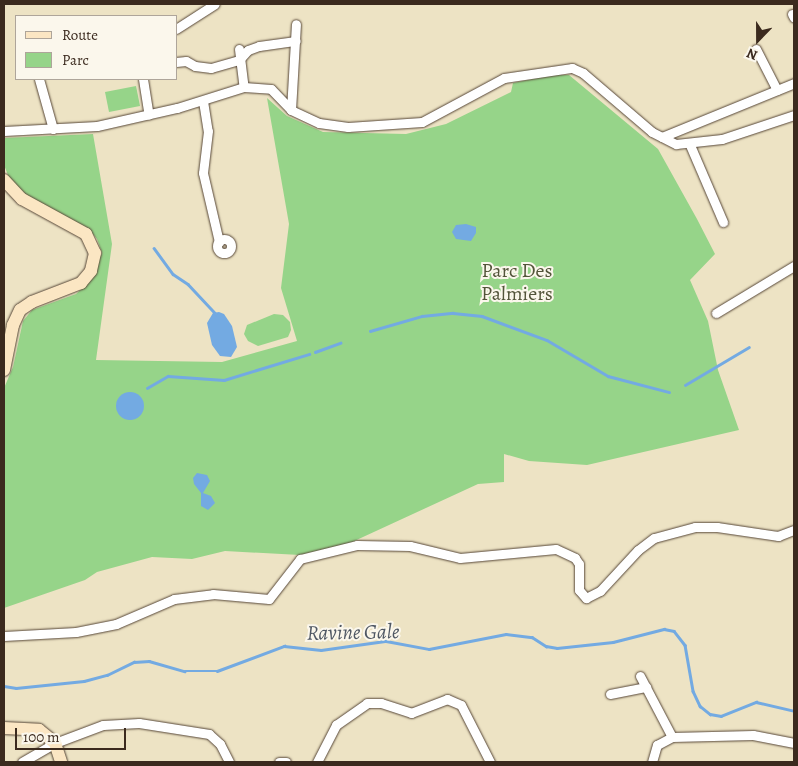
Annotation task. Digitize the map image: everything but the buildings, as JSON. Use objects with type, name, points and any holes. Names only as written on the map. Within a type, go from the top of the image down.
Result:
[{"type":"main road","points":[[4,180],[22,199],[86,234],[95,252],[91,271],[82,283],[32,302],[20,310],[13,325],[4,370]]},
{"type":"main road","points":[[4,728],[31,727],[47,734],[55,743],[61,762]]},
{"type":"street","points":[[178,28],[215,4]]},
{"type":"street","points":[[291,110],[296,24]]},
{"type":"street","points":[[178,62],[186,61],[195,66],[211,68],[239,60],[254,48],[296,41]]},
{"type":"street","points":[[239,49],[244,87]]},
{"type":"street","points":[[756,49],[777,90]]},
{"type":"street","points":[[4,131],[97,126],[203,101],[244,87],[271,89],[291,110],[319,122],[348,126],[422,122],[504,78],[572,68],[583,73],[662,137],[676,144],[690,145],[722,139],[794,115]]},
{"type":"street","points":[[39,80],[53,129]]},
{"type":"street","points":[[143,80],[149,115]]},
{"type":"street","points":[[662,137],[794,83]]},
{"type":"street","points":[[203,101],[208,130],[203,173],[219,242]]},
{"type":"street","points":[[690,145],[723,222]]},
{"type":"street","points":[[716,313],[794,266]]},
{"type":"street","points":[[4,636],[76,632],[116,624],[174,599],[213,594],[269,599],[300,559],[357,545],[410,546],[460,558],[556,549],[575,558],[578,564],[579,590],[586,598],[600,591],[638,550],[654,538],[696,527],[717,527],[778,536],[794,530]]},
{"type":"street","points":[[640,676],[672,737]]},
{"type":"street","points":[[610,694],[646,687]]},
{"type":"street","points":[[316,762],[336,725],[367,703],[382,703],[411,713],[447,699],[460,705],[490,762]]},
{"type":"street","points":[[22,762],[55,743],[104,725],[139,723],[209,734],[220,744],[229,762]]},
{"type":"street","points":[[652,762],[657,745],[672,737],[752,735],[794,743]]},
{"type":"street","points":[[279,762],[286,762]]},
{"type":"green space","name":"Parc Des Palmiers","points":[[552,75],[569,75],[658,149],[697,219],[715,254],[690,280],[708,321],[718,370],[739,430],[587,465],[529,461],[504,454],[504,482],[478,484],[350,543],[300,555],[225,551],[192,559],[152,557],[97,572],[85,580],[4,608],[4,388],[13,367],[23,321],[32,310],[76,294],[90,281],[102,253],[97,239],[88,228],[36,203],[10,180],[4,165],[4,138],[93,134],[112,244],[96,360],[222,362],[297,341],[281,288],[289,224],[267,98],[287,116],[323,132],[406,134],[446,124],[511,92],[513,83]]},
{"type":"green space","points":[[136,86],[140,106],[109,112],[105,92]]},
{"type":"green space","points":[[274,314],[283,315],[290,322],[291,330],[288,337],[258,346],[248,341],[244,334],[247,325]]},
{"type":"water","points":[[466,224],[476,227],[476,233],[471,241],[456,239],[452,232],[456,225]]},
{"type":"water","points":[[219,312],[224,314],[232,326],[237,347],[231,357],[220,356],[212,345],[207,323],[213,313]]},
{"type":"water","points":[[130,392],[140,396],[144,406],[140,416],[130,420],[120,416],[116,406],[120,396]]},
{"type":"water","points":[[197,473],[207,475],[210,481],[203,493],[211,496],[215,503],[208,510],[201,506],[201,493],[194,484],[193,478]]},
{"type":"waterway","points":[[154,248],[173,274],[188,284],[216,314]]},
{"type":"waterway","points":[[370,331],[422,316],[453,313],[482,316],[547,340],[608,376],[669,392]]},
{"type":"waterway","points":[[315,352],[340,343]]},
{"type":"waterway","points":[[685,385],[749,347]]},
{"type":"waterway","points":[[147,388],[168,376],[224,380],[309,354]]},
{"type":"waterway","name":"Ravine Gale","points":[[4,686],[16,688],[84,681],[107,675],[134,662],[149,661],[185,671],[217,671],[284,646],[321,650],[386,641],[429,649],[506,634],[532,637],[546,646],[557,648],[613,642],[664,629],[674,631],[685,645],[693,691],[700,706],[710,714],[721,716],[756,702],[794,711]]}]
